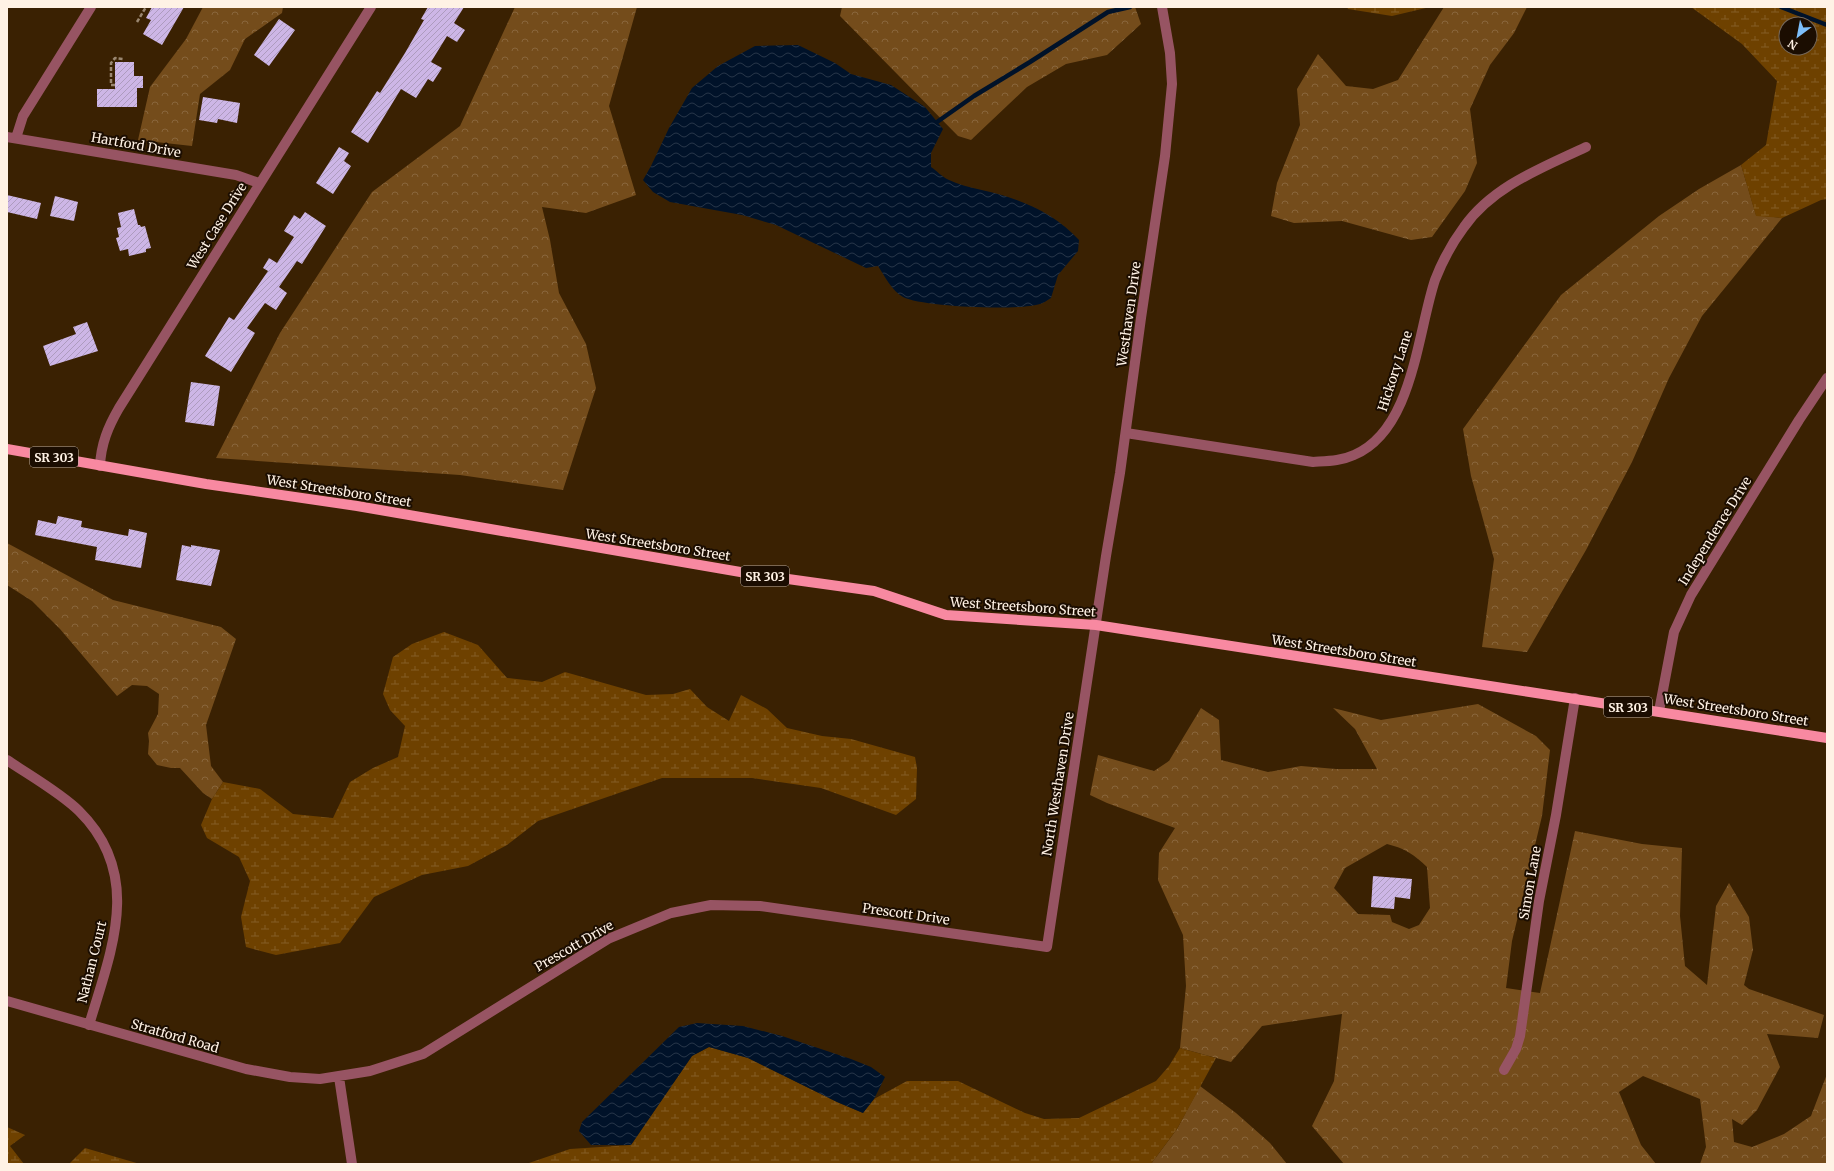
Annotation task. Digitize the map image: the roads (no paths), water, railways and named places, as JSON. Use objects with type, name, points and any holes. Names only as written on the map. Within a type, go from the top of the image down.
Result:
[{"type":"main road","name":"West Streetsboro Street","points":[[7,449],[100,466],[365,508],[752,574],[874,591],[946,615],[1096,625],[1429,678],[1575,698],[1827,738]]},
{"type":"street","points":[[12,138],[23,116],[91,7]]},
{"type":"street","name":"West Case Drive","points":[[100,466],[104,440],[115,414],[259,183],[372,7]]},
{"type":"street","name":"Westhaven Drive","points":[[1096,625],[1126,433],[1169,125],[1172,84],[1170,53],[1162,7]]},
{"type":"street","name":"Hartford Drive","points":[[12,138],[236,175],[259,183]]},
{"type":"street","name":"Hickory Lane","points":[[1126,433],[1313,462],[1336,461],[1354,455],[1374,443],[1389,426],[1400,406],[1435,280],[1448,252],[1464,226],[1490,199],[1520,178],[1586,146]]},
{"type":"street","name":"Independence Drive","points":[[1659,711],[1674,632],[1690,595],[1799,420],[1827,378]]},
{"type":"street","name":"North Westhaven Drive","points":[[1047,947],[1096,625]]},
{"type":"street","name":"Simon Lane","points":[[1504,1070],[1516,1049],[1520,1036],[1539,901],[1556,815],[1575,698]]},
{"type":"street","name":"Nathan Court","points":[[7,760],[78,810],[101,840],[114,873],[117,891],[117,924],[89,1025]]},
{"type":"street","name":"Prescott Drive","points":[[339,1077],[370,1071],[424,1054],[608,939],[671,913],[711,905],[760,906],[1047,947]]},
{"type":"street","name":"Stratford Road","points":[[7,1000],[227,1064],[269,1074],[320,1079],[339,1077]]},
{"type":"street","points":[[339,1077],[352,1164]]},
{"type":"water","points":[[798,45],[835,63],[851,74],[891,85],[925,107],[943,129],[931,153],[931,167],[944,177],[964,185],[1001,195],[1028,205],[1046,214],[1072,232],[1079,240],[1078,251],[1058,275],[1051,298],[1040,304],[1012,307],[971,307],[913,300],[903,297],[895,291],[878,266],[866,268],[776,225],[742,215],[670,202],[653,192],[643,180],[669,128],[692,88],[718,66],[755,46]]},
{"type":"water","points":[[697,1023],[743,1026],[782,1036],[851,1059],[871,1067],[885,1077],[874,1099],[863,1113],[837,1102],[748,1058],[709,1047],[692,1056],[631,1145],[591,1145],[579,1131],[582,1122],[679,1027]]},
{"type":"waterway","points":[[937,122],[974,96],[1108,12],[1130,7]]},
{"type":"waterway","points":[[1781,7],[1827,25]]}]
